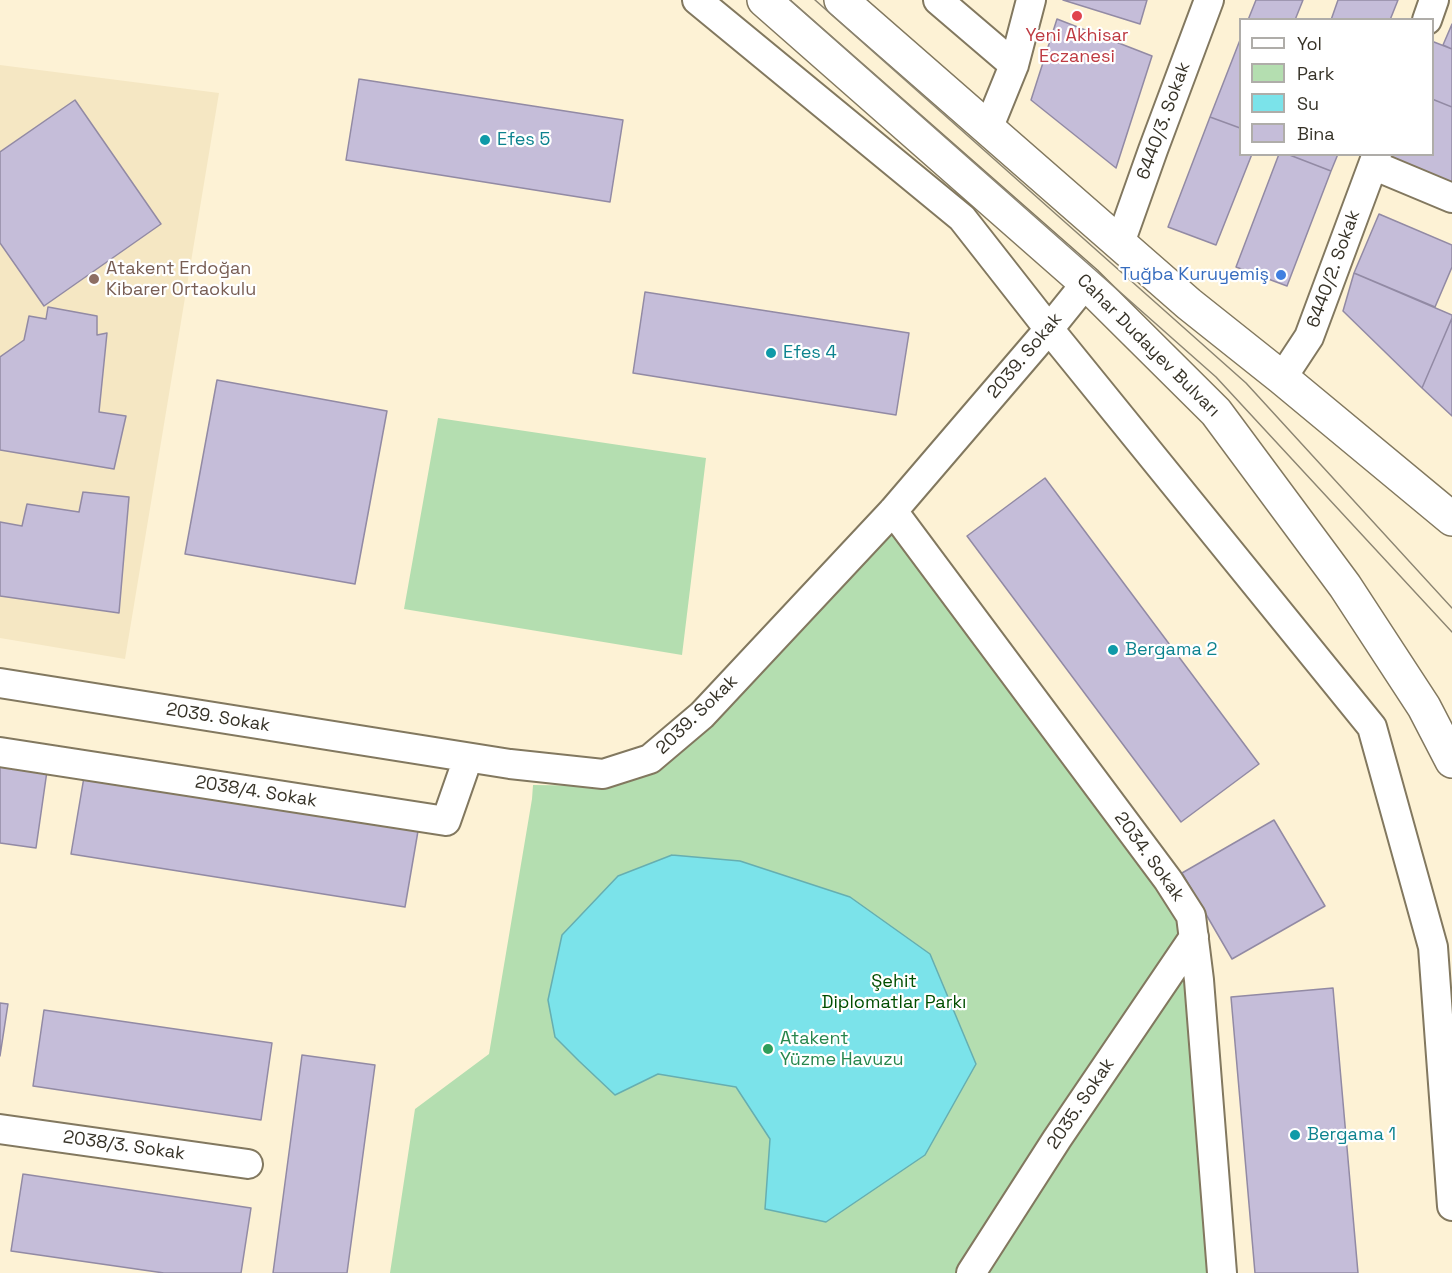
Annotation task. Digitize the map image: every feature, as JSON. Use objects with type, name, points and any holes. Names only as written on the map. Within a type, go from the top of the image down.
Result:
[{"type":"main road","name":"Cahar Dudayev Bulvarı","points":[[764,0],[1086,284],[1216,412],[1345,586],[1424,707],[1452,761]]},
{"type":"main road","points":[[841,0],[1188,304],[1282,378],[1452,519]]},
{"type":"street","points":[[698,0],[962,218],[1048,329],[1372,727],[1433,947],[1452,1206]]},
{"type":"street","points":[[938,0],[1014,64]]},
{"type":"street","points":[[988,129],[1014,64],[1031,0]]},
{"type":"street","name":"6440/3. Sokak","points":[[1120,243],[1209,0]]},
{"type":"street","points":[[1428,18],[1434,0]]},
{"type":"street","points":[[1375,160],[1452,198]]},
{"type":"street","name":"6440/2. Sokak","points":[[1282,378],[1309,337],[1375,160]]},
{"type":"street","name":"2039. Sokak","points":[[0,683],[510,764],[603,774],[650,759],[702,715],[893,511],[1086,284]]},
{"type":"street","name":"2034. Sokak","points":[[893,511],[1168,880],[1191,916],[1199,980],[1222,1273]]},
{"type":"street","name":"2038/4. Sokak","points":[[0,752],[446,821],[468,758]]},
{"type":"street","name":"2035. Sokak","points":[[971,1273],[1057,1140],[1194,937]]},
{"type":"street","name":"2038/3. Sokak","points":[[0,1129],[248,1164]]},
{"type":"shaded area","name":"Atakent Erdoğan Kibarer Ortaokulu","points":[[0,65],[219,93],[125,659],[0,638]]},
{"type":"green space","points":[[438,418],[706,458],[682,655],[404,609]]},
{"type":"green space","name":"Şehit Diplomatlar Parkı","points":[[889,524],[1188,922],[1216,1273],[390,1273],[415,1109],[489,1054],[533,785],[607,786]]},
{"type":"water","name":"Atakent Yüzme Havuzu","points":[[672,855],[740,861],[850,897],[930,954],[976,1064],[925,1155],[826,1222],[765,1209],[770,1139],[736,1087],[658,1074],[615,1095],[555,1037],[548,1000],[562,935],[618,876]]},
{"type":"building","points":[[1063,0],[1147,0],[1140,24]]},
{"type":"building","points":[[1256,0],[1303,0],[1296,18],[1249,18]]},
{"type":"building","points":[[1338,0],[1398,0],[1391,18],[1332,18]]},
{"type":"building","points":[[1057,19],[1152,56],[1116,168],[1031,100]]},
{"type":"building","points":[[1452,24],[1452,49],[1443,45]]},
{"type":"building","points":[[1434,42],[1452,49],[1452,107],[1434,100]]},
{"type":"building","points":[[1239,43],[1239,128],[1210,117]]},
{"type":"building","name":"Efes 5","points":[[359,79],[623,120],[610,202],[346,160]]},
{"type":"building","name":"Atakent Erdoğan Kibarer Ortaokulu","points":[[75,100],[161,224],[44,306],[0,243],[0,152]]},
{"type":"building","points":[[1434,100],[1452,107],[1452,184],[1387,157],[1434,156]]},
{"type":"building","points":[[1210,117],[1239,128],[1239,156],[1251,156],[1216,245],[1168,227]]},
{"type":"building","points":[[1278,156],[1292,156],[1331,171],[1287,286],[1236,267]]},
{"type":"building","points":[[1292,156],[1337,156],[1331,171]]},
{"type":"building","points":[[1379,214],[1452,245],[1452,267],[1435,307],[1354,273]]},
{"type":"building","points":[[1354,273],[1452,315],[1422,388],[1343,311]]},
{"type":"building","name":"Efes 4","points":[[645,292],[909,333],[896,415],[633,373]]},
{"type":"building","points":[[48,307],[97,316],[97,335],[107,333],[99,412],[126,416],[114,469],[0,450],[0,357],[24,340],[29,316],[46,319]]},
{"type":"building","points":[[1452,318],[1452,416],[1422,388]]},
{"type":"building","points":[[217,380],[387,411],[355,584],[185,554]]},
{"type":"building","name":"Bergama 2","points":[[1045,478],[1259,764],[1181,822],[967,536]]},
{"type":"building","points":[[83,492],[129,497],[119,613],[0,596],[0,522],[22,526],[27,504],[79,512]]},
{"type":"building","points":[[0,764],[47,771],[36,848],[0,843]]},
{"type":"building","points":[[84,777],[418,831],[405,907],[71,854]]},
{"type":"building","points":[[1274,820],[1325,906],[1232,959],[1182,873]]},
{"type":"building","name":"Bergama 1","points":[[1333,988],[1358,1273],[1255,1273],[1231,997]]},
{"type":"building","points":[[0,1003],[8,1004],[0,1056]]},
{"type":"building","points":[[44,1010],[272,1043],[261,1120],[33,1086]]},
{"type":"building","points":[[302,1055],[375,1065],[347,1273],[273,1273]]},
{"type":"building","points":[[23,1174],[251,1208],[241,1273],[164,1273],[11,1251]]},
{"type":"tram line","points":[[790,0],[1216,377],[1452,632]]},
{"type":"tram line","points":[[815,0],[1246,383],[1452,608]]},
{"type":"place","name":"Yeni Akhisar Eczanesi","points":[[1077,16]]},
{"type":"place","name":"Efes 5","points":[[485,140]]},
{"type":"place","name":"Tuğba Kuruyemiş","points":[[1281,275]]},
{"type":"place","name":"Atakent Erdoğan Kibarer Ortaokulu","points":[[94,279]]},
{"type":"place","name":"Efes 4","points":[[771,353]]},
{"type":"place","name":"Bergama 2","points":[[1113,650]]},
{"type":"place","name":"Atakent Yüzme Havuzu","points":[[768,1049]]},
{"type":"place","name":"Bergama 1","points":[[1295,1135]]}]
